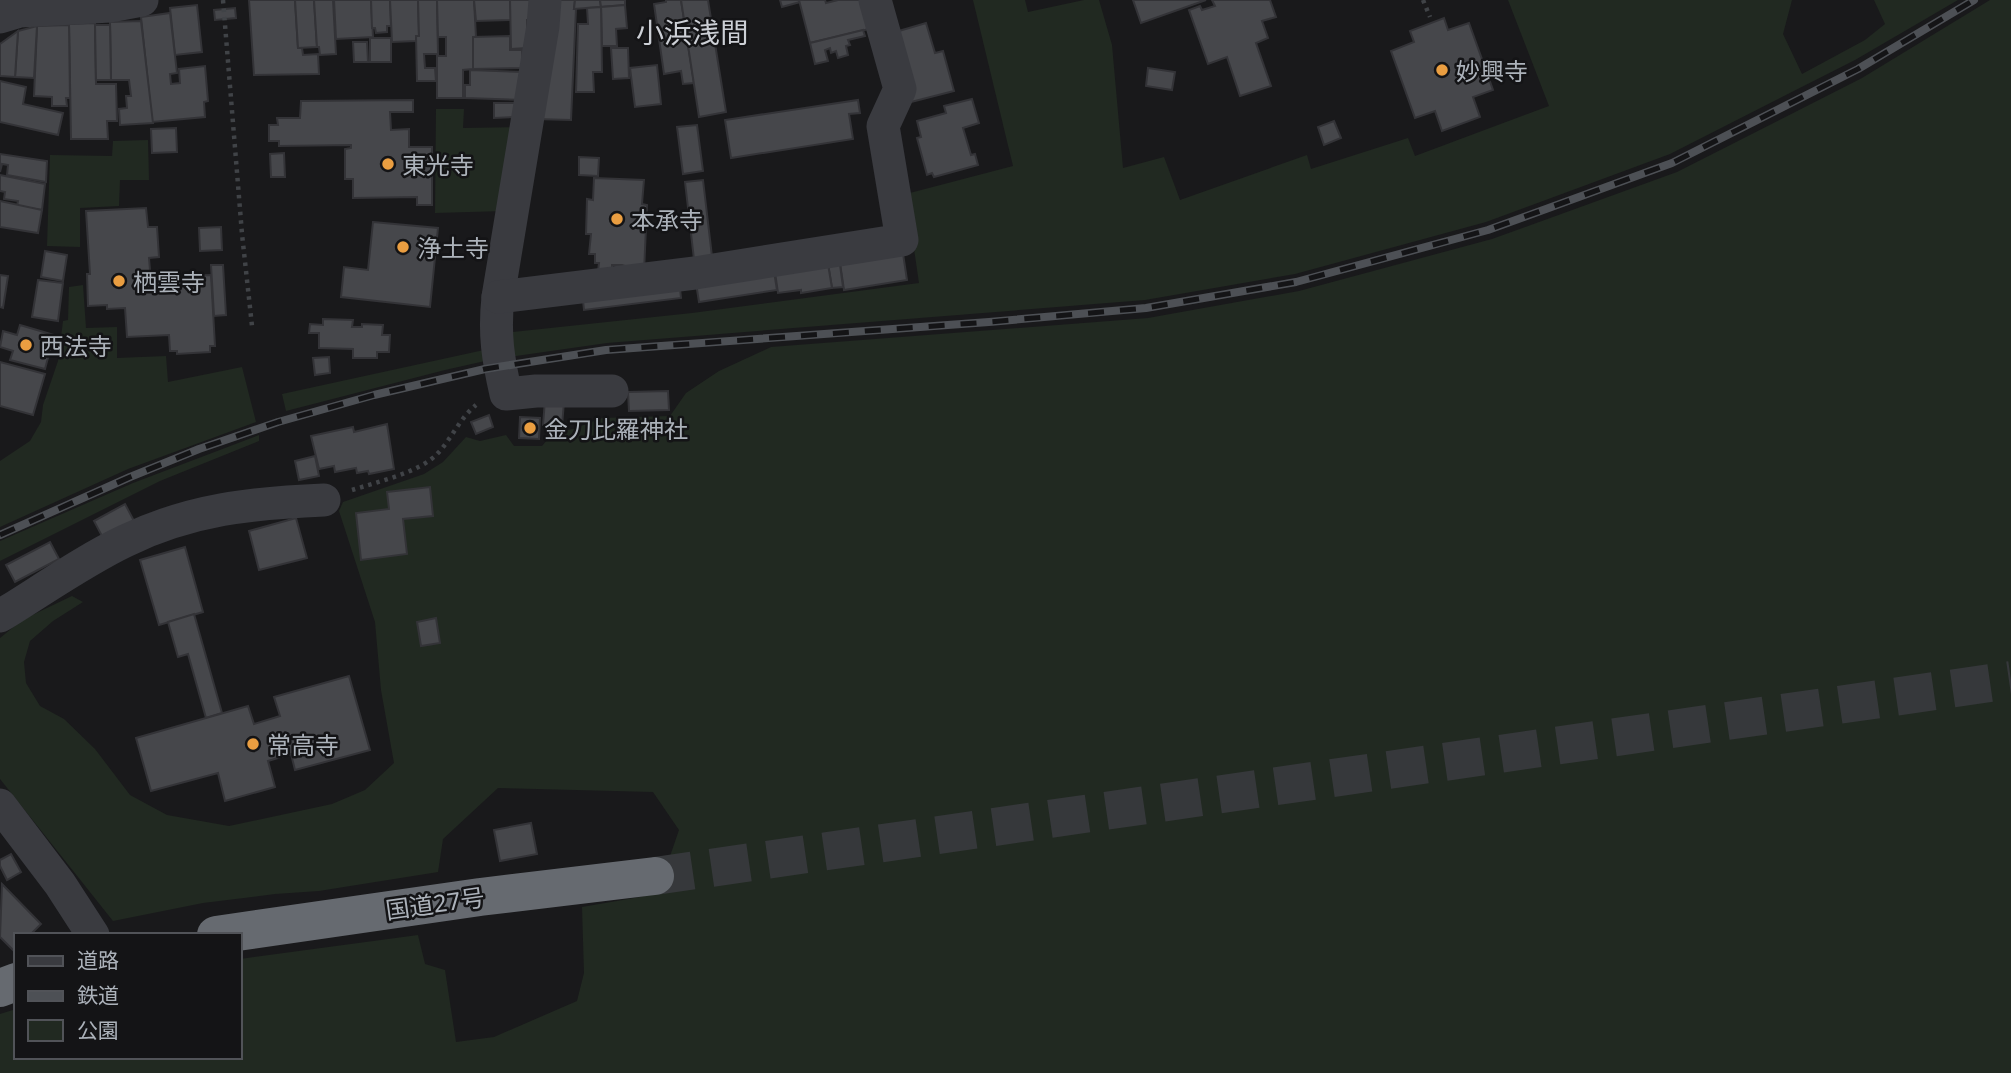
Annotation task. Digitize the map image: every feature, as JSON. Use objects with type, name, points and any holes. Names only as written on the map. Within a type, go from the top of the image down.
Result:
[{"type":"highway","name":"国道27号","points":[[230,933],[467,898],[655,876]]},
{"type":"street","points":[[0,17],[20,11],[110,6],[142,0]]},
{"type":"street","points":[[545,0],[544,26],[498,297],[496,351],[506,394],[536,391],[612,391]]},
{"type":"street","points":[[498,297],[695,273],[902,240],[883,126],[900,89],[875,0]]},
{"type":"street","points":[[0,616],[123,542],[150,530],[240,505],[324,500]]},
{"type":"street","points":[[0,805],[60,884],[92,933]]},
{"type":"path","points":[[223,0],[252,326]]},
{"type":"path","points":[[1423,0],[1430,17]]},
{"type":"path","points":[[324,500],[427,462],[438,454],[465,414],[478,403],[506,394]]},
{"type":"green space","points":[[973,0],[1025,0],[1028,12],[1084,0],[1099,0],[1112,45],[1123,168],[1164,157],[1180,200],[1307,155],[1311,169],[1408,138],[1415,156],[1549,106],[1508,0],[1792,0],[1783,34],[1802,74],[1865,40],[1885,24],[1874,0],[1958,0],[1855,60],[1670,154],[1486,222],[1295,274],[1145,300],[607,343],[509,357],[504,333],[692,313],[919,283],[906,194],[1013,166]]},
{"type":"green space","points":[[1990,0],[2011,0],[2011,1073],[0,1073],[0,1014],[14,1010],[14,1059],[242,1059],[242,959],[418,935],[425,964],[445,970],[456,1042],[494,1037],[577,1001],[584,973],[582,907],[657,894],[679,830],[653,792],[498,788],[443,839],[438,872],[319,891],[203,903],[113,921],[0,779],[0,638],[22,620],[72,596],[83,602],[53,621],[30,641],[24,662],[26,683],[40,706],[64,719],[95,749],[130,795],[167,815],[229,826],[332,804],[365,790],[394,763],[381,690],[375,622],[339,511],[343,502],[424,474],[443,462],[466,437],[480,441],[506,435],[514,446],[542,446],[553,433],[602,418],[670,416],[686,393],[719,371],[771,347],[1148,318],[1299,291],[1492,239],[1677,172],[1862,78]]},
{"type":"green space","points":[[436,109],[464,109],[463,128],[519,127],[504,211],[435,213]]},
{"type":"green space","points":[[148,140],[149,180],[120,180],[119,206],[80,208],[80,247],[47,246],[50,155],[112,156],[113,141]]},
{"type":"green space","points":[[83,285],[86,328],[117,327],[117,358],[166,356],[168,382],[242,367],[256,422],[128,469],[0,527],[0,461],[30,441],[41,422],[43,405],[58,361],[63,321],[68,320],[69,287]]},
{"type":"green space","points":[[484,350],[485,361],[286,411],[282,394]]},
{"type":"green space","points":[[259,435],[259,441],[160,481],[0,561],[0,541],[133,483]]},
{"type":"building","points":[[249,0],[295,0],[298,48],[302,48],[303,55],[318,54],[319,74],[254,75]]},
{"type":"building","points":[[295,0],[314,0],[317,47],[298,48]]},
{"type":"building","points":[[314,0],[333,0],[336,54],[320,55],[317,47]]},
{"type":"building","points":[[334,0],[371,0],[373,37],[336,39]]},
{"type":"building","points":[[371,0],[390,0],[391,26],[387,26],[387,32],[376,33],[375,28],[372,28]]},
{"type":"building","points":[[390,0],[418,0],[419,36],[416,36],[416,41],[392,42]]},
{"type":"building","points":[[418,0],[437,0],[438,54],[424,54],[425,68],[435,68],[436,81],[417,81]]},
{"type":"building","points":[[437,0],[474,0],[476,37],[473,37],[473,69],[463,70],[463,98],[437,98],[437,56],[446,56],[446,37],[438,37]]},
{"type":"building","points":[[474,0],[510,0],[511,20],[476,21]]},
{"type":"building","points":[[510,0],[530,0],[527,48],[511,49]]},
{"type":"building","points":[[556,0],[575,0],[571,120],[535,119]]},
{"type":"building","points":[[575,0],[600,0],[601,7],[574,9]]},
{"type":"building","points":[[600,0],[625,0],[625,5],[601,7]]},
{"type":"building","points":[[666,0],[681,0],[694,83],[683,84],[681,71],[664,74],[654,4]]},
{"type":"building","points":[[681,0],[708,0],[726,112],[699,117]]},
{"type":"building","points":[[780,0],[799,0],[800,2],[782,7]]},
{"type":"building","points":[[799,0],[825,0],[826,3],[862,0],[869,29],[810,43]]},
{"type":"building","points":[[1133,0],[1206,0],[1141,23]]},
{"type":"building","points":[[1212,0],[1270,0],[1276,17],[1262,21],[1268,38],[1256,43],[1271,86],[1240,96],[1227,57],[1208,64],[1189,10],[1200,6],[1202,10],[1215,6]]},
{"type":"building","points":[[197,5],[202,52],[175,55],[170,8]]},
{"type":"building","points":[[625,5],[627,28],[616,29],[617,46],[602,46],[601,7]]},
{"type":"building","points":[[601,7],[602,72],[593,72],[594,92],[576,92],[578,24],[588,24],[587,8]]},
{"type":"building","points":[[235,8],[236,18],[215,20],[214,10]]},
{"type":"building","points":[[170,13],[177,73],[170,74],[171,84],[180,83],[179,69],[205,66],[208,101],[204,102],[205,117],[152,122],[141,17]]},
{"type":"building","name":"妙興寺","points":[[1444,18],[1448,30],[1469,23],[1493,90],[1473,97],[1480,117],[1442,131],[1435,111],[1415,118],[1391,51],[1414,42],[1410,31]]},
{"type":"building","points":[[141,21],[153,123],[120,125],[119,109],[127,108],[126,96],[131,96],[129,80],[111,80],[110,22]]},
{"type":"building","points":[[95,23],[96,84],[116,84],[117,121],[107,121],[108,139],[71,139],[69,24]]},
{"type":"building","points":[[926,23],[935,53],[943,51],[954,91],[911,102],[892,33]]},
{"type":"building","points":[[69,25],[70,98],[66,98],[67,106],[52,106],[52,97],[34,96],[37,26]]},
{"type":"building","points":[[95,25],[110,25],[111,80],[96,80]]},
{"type":"building","points":[[37,26],[34,78],[15,77],[18,31]]},
{"type":"building","points":[[863,30],[865,36],[848,40],[848,55],[838,58],[836,51],[831,53],[830,48],[825,50],[828,61],[815,64],[810,43]]},
{"type":"building","points":[[18,31],[15,77],[0,76],[0,44]]},
{"type":"building","points":[[510,36],[510,50],[522,50],[523,68],[473,69],[473,37]]},
{"type":"building","points":[[370,38],[391,38],[391,62],[370,62]]},
{"type":"building","points":[[353,42],[367,42],[368,62],[354,62]]},
{"type":"building","points":[[611,48],[628,48],[629,78],[613,79]]},
{"type":"building","points":[[657,65],[661,104],[635,107],[630,68]]},
{"type":"building","points":[[1148,68],[1175,72],[1172,90],[1146,86]]},
{"type":"building","points":[[470,70],[524,72],[522,100],[465,98],[465,85],[470,85]]},
{"type":"building","points":[[0,81],[26,87],[23,104],[63,113],[58,135],[0,122]]},
{"type":"building","points":[[972,99],[979,123],[963,128],[971,155],[975,154],[978,165],[934,177],[932,173],[927,175],[917,138],[921,137],[917,121],[946,113],[944,106]]},
{"type":"building","name":"東光寺","points":[[413,100],[413,112],[390,112],[391,130],[409,129],[409,147],[432,147],[432,205],[417,205],[417,197],[353,198],[353,179],[345,179],[345,149],[351,148],[351,145],[279,146],[279,141],[269,141],[269,125],[278,125],[277,118],[300,118],[301,101]]},
{"type":"building","points":[[858,100],[860,113],[849,114],[853,139],[731,158],[725,120]]},
{"type":"building","points":[[494,103],[516,103],[516,117],[494,118]]},
{"type":"building","points":[[1334,121],[1341,138],[1324,145],[1318,127]]},
{"type":"building","points":[[697,125],[703,171],[683,174],[677,127]]},
{"type":"building","points":[[176,128],[177,152],[152,153],[151,129]]},
{"type":"building","points":[[284,153],[285,177],[271,177],[270,154]]},
{"type":"building","points":[[0,154],[47,161],[46,182],[7,175],[8,165],[2,164],[0,172]]},
{"type":"building","points":[[579,157],[599,158],[598,176],[579,175]]},
{"type":"building","points":[[0,175],[45,184],[42,210],[17,206],[18,201],[4,199],[5,192],[0,191]]},
{"type":"building","name":"本承寺","points":[[594,178],[644,180],[642,204],[647,205],[644,272],[622,265],[612,265],[612,272],[598,271],[599,263],[595,263],[595,254],[589,254],[591,234],[586,234],[587,199],[593,200]]},
{"type":"building","points":[[703,180],[713,265],[695,268],[685,182]]},
{"type":"building","points":[[0,201],[42,210],[38,233],[0,227]]},
{"type":"building","name":"栖雲寺","points":[[146,208],[148,227],[157,227],[159,257],[149,258],[151,282],[183,280],[183,276],[211,275],[215,346],[210,346],[210,352],[177,354],[177,351],[170,351],[169,335],[127,337],[125,308],[88,306],[87,274],[90,274],[86,211]]},
{"type":"building","name":"浄土寺","points":[[373,222],[438,228],[430,307],[341,297],[344,267],[368,270]]},
{"type":"building","points":[[221,227],[222,250],[200,251],[199,228]]},
{"type":"building","points":[[902,247],[907,280],[844,290],[839,257]]},
{"type":"building","points":[[45,251],[67,255],[63,281],[41,277]]},
{"type":"building","points":[[839,257],[843,287],[832,288],[827,258]]},
{"type":"building","points":[[827,258],[832,288],[801,293],[801,290],[778,293],[774,266]]},
{"type":"building","points":[[211,265],[223,265],[226,315],[214,316]]},
{"type":"building","points":[[773,265],[777,290],[699,302],[695,277]]},
{"type":"building","points":[[0,275],[8,276],[3,308],[0,307]]},
{"type":"building","points":[[679,279],[681,298],[584,310],[582,291]]},
{"type":"building","points":[[38,280],[63,283],[58,321],[32,317]]},
{"type":"building","points":[[323,319],[353,320],[352,327],[362,327],[362,324],[383,325],[382,335],[390,335],[389,352],[377,352],[377,358],[353,358],[353,349],[319,348],[319,333],[309,333],[310,324],[323,325]]},
{"type":"building","name":"西法寺","points":[[20,325],[54,335],[45,369],[10,360],[13,351],[0,347],[3,331],[17,335]]},
{"type":"building","points":[[329,357],[330,373],[315,375],[313,358]]},
{"type":"building","points":[[0,362],[45,374],[33,415],[0,406]]},
{"type":"building","points":[[668,391],[669,410],[629,411],[628,392]]},
{"type":"building","points":[[545,400],[564,402],[562,426],[543,425]]},
{"type":"building","points":[[489,415],[493,427],[476,434],[471,422]]},
{"type":"building","name":"金刀比羅神社","points":[[520,417],[540,418],[539,439],[519,438]]},
{"type":"building","points":[[387,424],[394,469],[369,474],[368,471],[357,473],[356,468],[335,472],[334,466],[319,469],[311,436],[353,427],[354,432]]},
{"type":"building","points":[[315,456],[319,476],[299,480],[295,461]]},
{"type":"building","points":[[430,487],[433,516],[403,519],[407,554],[361,560],[356,513],[389,509],[387,492]]},
{"type":"building","points":[[125,504],[134,521],[103,538],[94,521]]},
{"type":"building","points":[[296,518],[307,558],[259,570],[249,531]]},
{"type":"building","points":[[50,542],[59,559],[15,582],[6,565]]},
{"type":"building","points":[[185,547],[203,612],[159,625],[140,560]]},
{"type":"building","points":[[194,614],[222,713],[206,718],[188,654],[178,657],[168,622]]},
{"type":"building","points":[[436,618],[440,643],[421,646],[417,622]]},
{"type":"building","name":"常高寺","points":[[349,676],[370,750],[295,770],[291,754],[268,761],[275,787],[225,801],[218,773],[151,791],[136,738],[248,706],[254,724],[280,716],[274,697]]},
{"type":"building","points":[[531,823],[537,854],[500,861],[494,830]]},
{"type":"building","points":[[11,854],[21,872],[7,880],[0,860]]},
{"type":"building","points":[[2,884],[41,924],[32,933],[14,933],[14,951],[0,937]]},
{"type":"tunnel","points":[[655,876],[2011,680]]},
{"type":"railway","points":[[0,535],[199,449],[278,422],[374,395],[485,369],[606,350],[1146,308],[1296,282],[1488,230],[1672,163],[1858,69],[1974,0]]},
{"type":"place","name":"妙興寺","points":[[1442,70]]},
{"type":"place","name":"東光寺","points":[[388,164]]},
{"type":"place","name":"本承寺","points":[[617,219]]},
{"type":"place","name":"浄土寺","points":[[403,247]]},
{"type":"place","name":"栖雲寺","points":[[119,281]]},
{"type":"place","name":"西法寺","points":[[26,345]]},
{"type":"place","name":"金刀比羅神社","points":[[530,428]]},
{"type":"place","name":"常高寺","points":[[253,744]]},
{"type":"district","name":"小浜浅間","points":[[692,32]]}]
